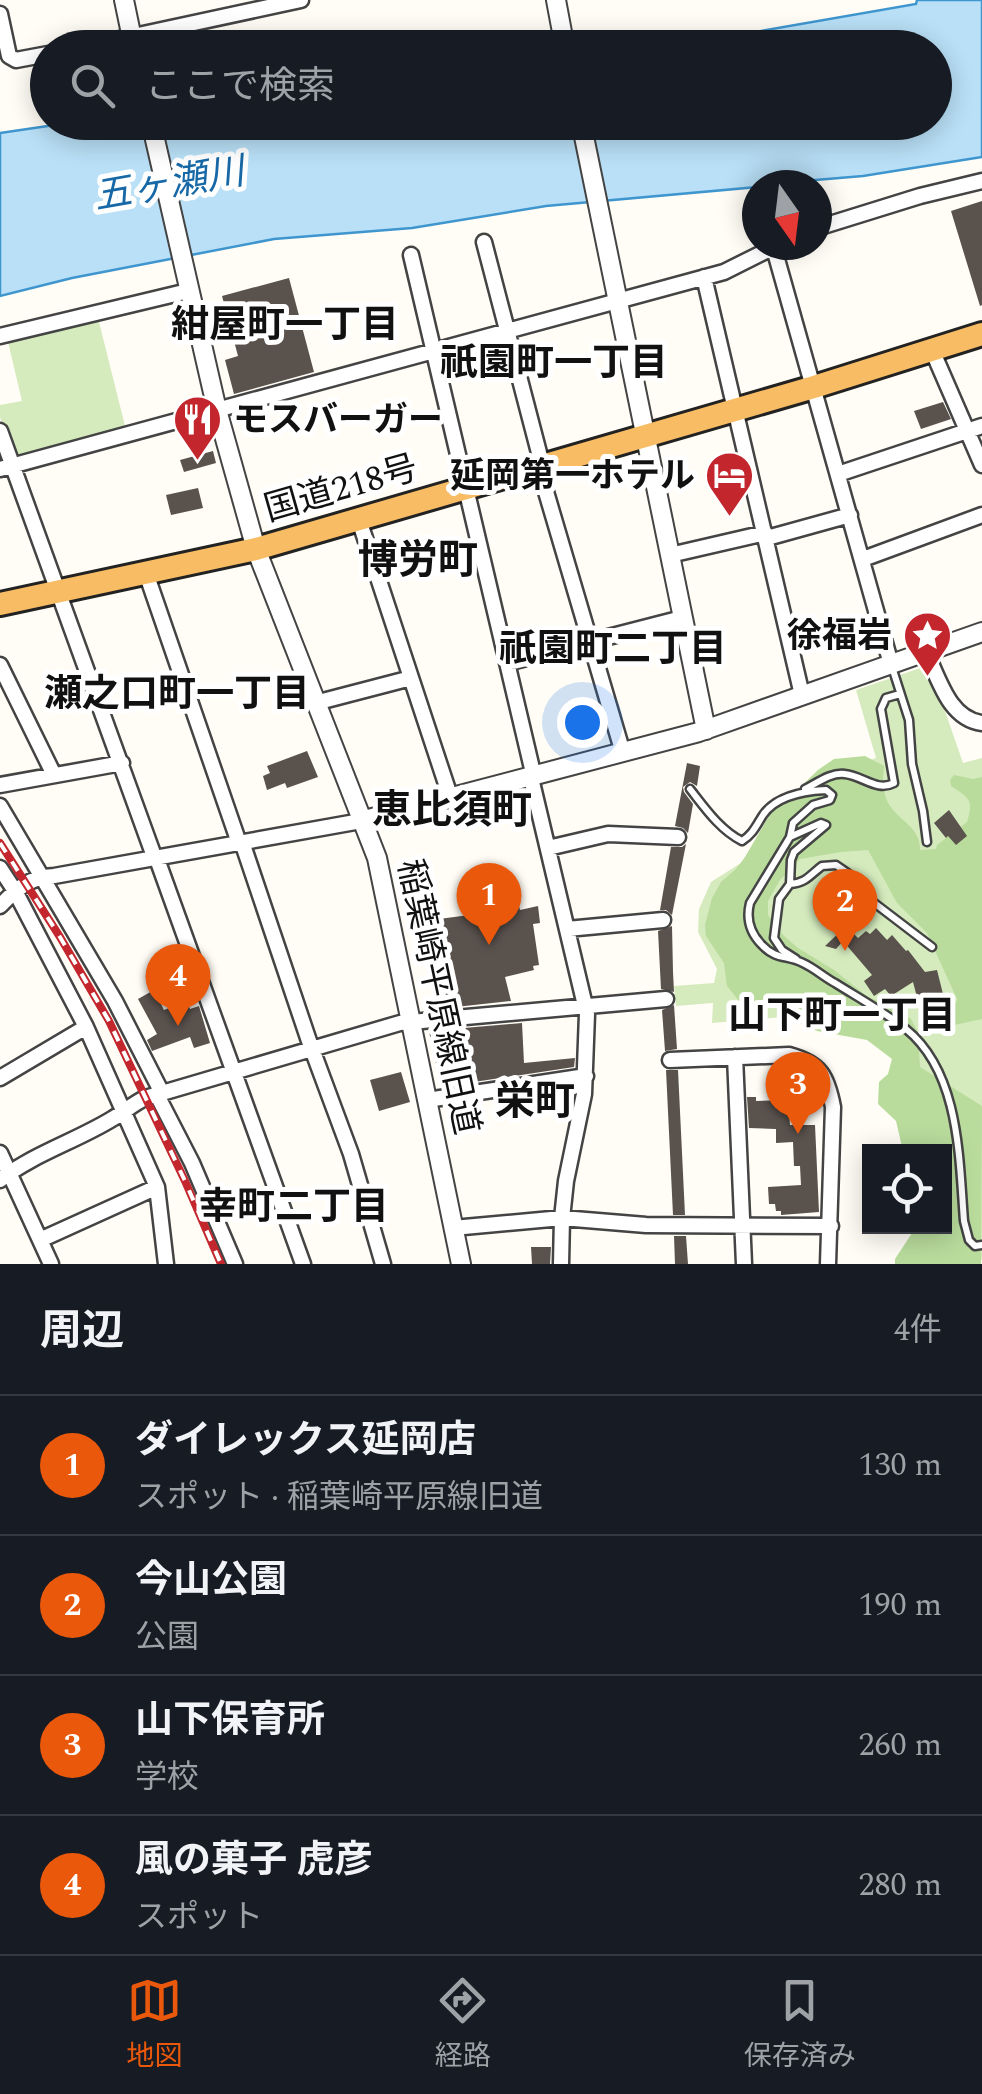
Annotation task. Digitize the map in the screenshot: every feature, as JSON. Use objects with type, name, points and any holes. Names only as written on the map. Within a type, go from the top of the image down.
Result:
[{"type":"highway","name":"国道218号","points":[[0,604],[256,549],[644,438],[982,334]]},
{"type":"street","points":[[124,0],[130,30]]},
{"type":"street","points":[[170,30],[244,6],[301,0]]},
{"type":"street","points":[[556,5],[561,30]]},
{"type":"street","points":[[0,14],[9,56],[16,60],[30,57]]},
{"type":"street","points":[[0,906],[15,890],[40,876],[361,821],[256,549],[217,410],[154,140]]},
{"type":"street","points":[[585,140],[706,730]]},
{"type":"street","points":[[832,223],[982,180]]},
{"type":"street","points":[[484,242],[541,468],[622,752]]},
{"type":"street","points":[[412,256],[585,1006],[586,1076],[562,1218],[561,1264]]},
{"type":"street","points":[[6,467],[724,272],[748,260]]},
{"type":"street","points":[[779,260],[891,664]]},
{"type":"street","points":[[704,277],[802,696]]},
{"type":"street","points":[[0,336],[187,288]]},
{"type":"street","points":[[932,350],[982,465]]},
{"type":"street","points":[[838,474],[982,426]]},
{"type":"street","points":[[0,430],[6,467],[59,590],[303,1264]]},
{"type":"street","points":[[670,555],[850,515]]},
{"type":"street","points":[[862,558],[982,515]]},
{"type":"street","points":[[359,520],[451,799]]},
{"type":"street","points":[[146,573],[350,1154],[383,1264]]},
{"type":"street","points":[[507,663],[682,618]]},
{"type":"street","name":"稲葉崎平原線旧道","points":[[461,1264],[376,858],[361,821],[706,730],[982,632]]},
{"type":"street","points":[[926,652],[952,706],[962,718],[982,724]]},
{"type":"street","points":[[0,664],[54,775]]},
{"type":"street","points":[[314,704],[411,678]]},
{"type":"street","points":[[0,784],[122,764]]},
{"type":"street","points":[[0,806],[115,1000],[235,1264]]},
{"type":"street","points":[[548,848],[608,834],[678,838]]},
{"type":"street","points":[[0,868],[86,1027],[157,1188],[166,1264]]},
{"type":"street","points":[[567,929],[663,920]]},
{"type":"street","points":[[5,1177],[116,1118],[132,1104],[400,1023],[666,999]]},
{"type":"street","points":[[0,1078],[86,1027]]},
{"type":"street","points":[[670,1060],[789,1055],[806,1059],[820,1070],[833,1106],[828,1264]]},
{"type":"street","points":[[735,1057],[744,1264]]},
{"type":"street","points":[[427,1100],[586,1076]]},
{"type":"street","points":[[0,1153],[5,1177],[52,1264]]},
{"type":"street","points":[[40,1240],[157,1188]]},
{"type":"street","points":[[454,1228],[562,1218],[646,1226],[831,1226]]},
{"type":"lane","points":[[891,664],[906,707],[927,842]]},
{"type":"lane","points":[[690,789],[719,824],[742,841],[756,829],[769,808],[829,776],[846,774],[881,787],[889,786],[894,783],[881,709],[886,698],[900,694]]},
{"type":"lane","points":[[797,960],[781,958],[763,946],[754,935],[748,916],[750,903],[790,837],[793,823],[812,806],[830,800],[832,794],[826,790],[800,792]]},
{"type":"lane","points":[[790,837],[821,823],[826,825],[794,852],[790,884],[779,899],[774,938],[782,950],[878,1010],[909,1032],[927,1051],[938,1068],[956,1122],[967,1236],[975,1246],[982,1245]]},
{"type":"lane","points":[[790,884],[807,880],[822,866],[836,864],[873,902],[932,946]]},
{"type":"green space","points":[[98,318],[126,430],[25,458],[12,454],[0,405],[22,401],[8,342]]},
{"type":"green space","points":[[929,665],[963,763],[982,758],[982,1260],[944,1240],[944,1234],[952,1234],[952,1144],[941,1144],[909,1054],[819,1014],[712,1023],[713,1003],[676,1006],[674,986],[714,983],[717,969],[698,932],[699,909],[711,882],[744,861],[819,779],[876,758],[856,690]]},
{"type":"green space","points":[[865,756],[884,766],[886,798],[916,834],[920,850],[936,849],[967,822],[970,804],[951,786],[954,775],[982,777],[982,1019],[954,1025],[949,1022],[957,999],[927,933],[897,903],[868,850],[800,859],[780,880],[768,901],[768,915],[798,948],[868,997],[911,1019],[923,1042],[920,1067],[982,1106],[981,1264],[895,1264],[911,1234],[952,1234],[952,1144],[901,1144],[896,1121],[878,1104],[879,1082],[888,1074],[892,1059],[867,1040],[817,1031],[800,1023],[788,1007],[743,1006],[727,986],[724,963],[706,936],[712,898],[721,882],[745,857],[773,809],[834,759]]},
{"type":"water","name":"五ヶ瀬川","points":[[917,0],[982,0],[982,157],[832,179],[832,170],[742,170],[742,188],[546,206],[412,228],[274,239],[0,296],[0,133],[30,129],[30,140],[952,140],[952,30],[767,30],[916,4]]},
{"type":"building","points":[[982,201],[982,305],[980,306],[951,211]]},
{"type":"building","points":[[289,278],[314,372],[234,394],[225,360],[238,356],[222,296]]},
{"type":"building","points":[[943,402],[951,419],[921,429],[914,411]]},
{"type":"building","name":"モスバーガー","points":[[213,451],[216,463],[184,472],[180,460]]},
{"type":"building","points":[[198,488],[203,508],[171,515],[166,495]]},
{"type":"building","points":[[307,751],[318,777],[287,788],[285,783],[267,790],[263,776],[270,773],[267,766]]},
{"type":"building","points":[[687,763],[700,766],[697,786],[690,782],[683,787],[693,804],[688,833],[675,826]]},
{"type":"building","points":[[949,810],[967,836],[956,845],[934,823]]},
{"type":"building","points":[[686,844],[672,915],[660,910],[671,847]]},
{"type":"building","points":[[519,906],[520,910],[538,906],[540,923],[533,924],[539,965],[533,966],[534,970],[505,977],[511,1001],[447,1008],[439,919]]},
{"type":"building","points":[[672,926],[674,992],[661,989],[658,931]]},
{"type":"building","points":[[846,926],[858,938],[876,928],[887,940],[892,935],[925,972],[937,970],[947,1010],[922,1016],[913,982],[891,996],[885,989],[874,996],[864,981],[872,975],[843,941],[836,949],[825,946]]},
{"type":"building","points":[[154,990],[164,1010],[187,1001],[190,1009],[199,1006],[210,1043],[194,1048],[190,1037],[152,1051],[147,1040],[157,1034],[138,999]]},
{"type":"building","points":[[674,1005],[677,1049],[665,1051],[662,1010]]},
{"type":"building","points":[[522,1023],[524,1063],[575,1058],[574,1067],[441,1087],[429,1031]]},
{"type":"building","points":[[666,1070],[678,1070],[685,1215],[673,1215]]},
{"type":"building","points":[[401,1072],[410,1102],[379,1111],[370,1080]]},
{"type":"building","points":[[747,1097],[756,1097],[756,1101],[788,1100],[790,1125],[815,1125],[819,1212],[781,1215],[775,1204],[769,1204],[768,1187],[801,1185],[800,1166],[794,1166],[793,1142],[776,1143],[776,1129],[749,1128]]},
{"type":"building","points":[[674,1236],[686,1236],[688,1264],[675,1264]]},
{"type":"building","points":[[531,1247],[551,1247],[550,1264],[532,1264]]},
{"type":"railway","points":[[0,843],[109,1021],[221,1264]]},
{"type":"place","name":"モスバーガー","points":[[198,462]]},
{"type":"place","name":"延岡第一ホテル","points":[[730,518]]},
{"type":"place","name":"徐福岩","points":[[927,678]]},
{"type":"place","name":"ダイレックス延岡店","points":[[489,945]]},
{"type":"place","name":"今山公園","points":[[845,951]]},
{"type":"place","name":"風の菓子 虎彦","points":[[178,1026]]},
{"type":"place","name":"山下保育所","points":[[798,1134]]},
{"type":"district","name":"紺屋町一丁目","points":[[285,326]]},
{"type":"district","name":"祇園町一丁目","points":[[554,364]]},
{"type":"district","name":"博労町","points":[[418,561]]},
{"type":"district","name":"祇園町二丁目","points":[[613,650]]},
{"type":"district","name":"瀬之口町一丁目","points":[[177,695]]},
{"type":"district","name":"恵比須町","points":[[452,811]]},
{"type":"district","name":"山下町一丁目","points":[[842,1017]]},
{"type":"district","name":"栄町","points":[[535,1102]]},
{"type":"district","name":"幸町二丁目","points":[[294,1208]]}]
